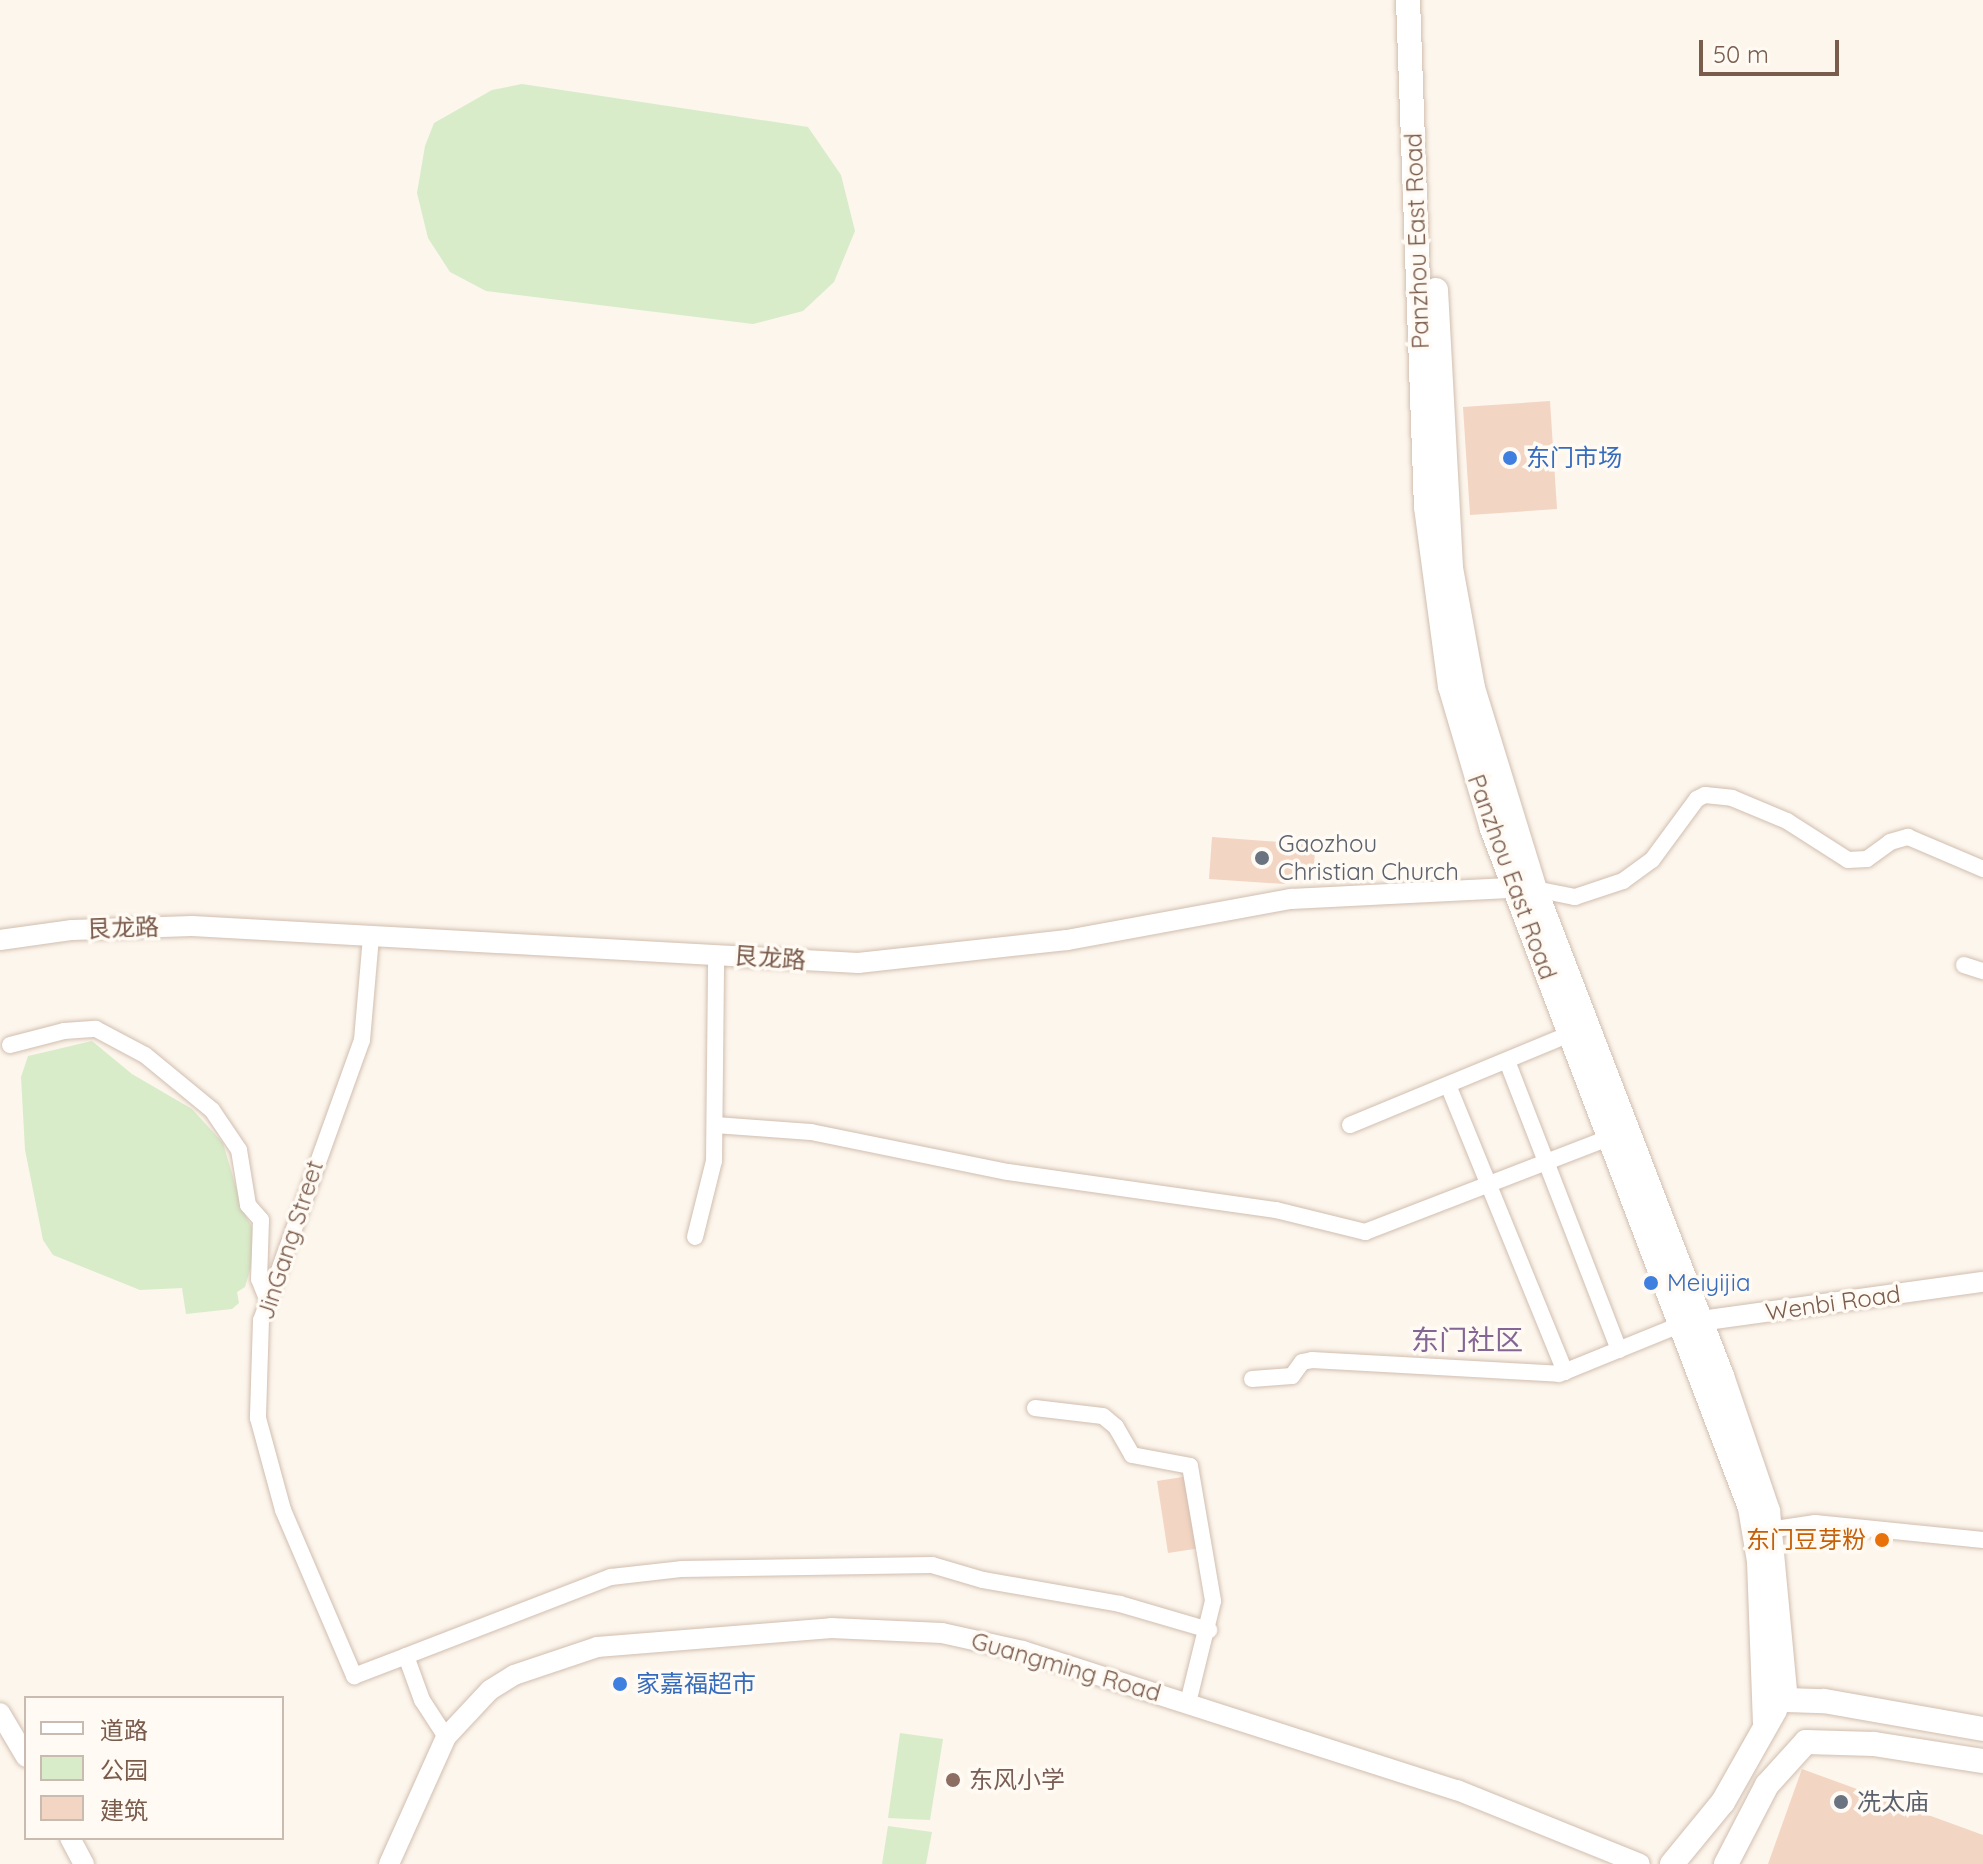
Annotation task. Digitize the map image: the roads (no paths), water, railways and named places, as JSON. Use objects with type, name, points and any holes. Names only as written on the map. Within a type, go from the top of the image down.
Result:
[{"type":"main road","name":"Panzhou East Road","points":[[1408,0],[1430,564],[1450,686],[1475,779],[1524,887],[1692,1322],[1733,1456],[1763,1531],[1786,1700]]},
{"type":"main road","name":"Panzhou East Road","points":[[1424,0],[1451,568],[1487,745],[1524,887]]},
{"type":"main road","name":"Panzhou East Road","points":[[1763,1531],[1765,1721]]},
{"type":"main road","points":[[1672,1864],[1723,1802],[1765,1721],[1786,1700],[1824,1701],[1983,1729]]},
{"type":"main road","points":[[1726,1864],[1767,1785],[1806,1742],[1874,1744],[1983,1761]]},
{"type":"street","points":[[1524,887],[1575,897],[1623,881],[1652,860],[1697,799],[1705,795],[1732,798],[1787,821],[1848,860],[1867,859],[1890,842],[1908,837],[1983,869]]},
{"type":"street","name":"艮龙路","points":[[0,940],[125,926],[858,963],[1067,940],[1291,899],[1524,887]]},
{"type":"street","name":"JinGang Street","points":[[371,937],[362,1040],[267,1299],[256,1379],[262,1444],[283,1510],[354,1676],[406,1656]]},
{"type":"street","points":[[695,1237],[714,1161],[716,954]]},
{"type":"street","points":[[1964,965],[1983,971]]},
{"type":"street","points":[[10,1045],[64,1031],[96,1029],[145,1055],[212,1110],[239,1150],[248,1205],[261,1220],[259,1279],[267,1299]]},
{"type":"street","points":[[1350,1125],[1579,1030]]},
{"type":"street","points":[[1507,1061],[1619,1350]]},
{"type":"street","points":[[1448,1085],[1565,1372]]},
{"type":"street","points":[[715,1125],[821,1133],[1008,1172],[1276,1210],[1361,1232],[1489,1186],[1619,1134]]},
{"type":"street","name":"Wenbi Road","points":[[1692,1322],[1983,1282]]},
{"type":"street","points":[[1252,1379],[1292,1376],[1302,1362],[1312,1360],[1565,1372],[1692,1322]]},
{"type":"street","points":[[1035,1408],[1103,1416],[1132,1455],[1190,1466],[1212,1586],[1209,1630],[1188,1703]]},
{"type":"street","points":[[1763,1531],[1830,1524],[1983,1540]]},
{"type":"street","points":[[446,1737],[422,1700],[406,1656],[611,1577],[681,1569],[937,1565],[983,1580],[1120,1604],[1209,1630]]},
{"type":"street","name":"Guangming Road","points":[[389,1864],[446,1737],[490,1690],[558,1657],[673,1638],[818,1629],[950,1635],[1023,1651],[1457,1790],[1640,1864]]},
{"type":"street","points":[[0,1713],[24,1754]]},
{"type":"street","points":[[71,1840],[84,1864]]},
{"type":"place","name":"东门市场","points":[[1510,458]]},
{"type":"place","name":"Gaozhou Christian Church","points":[[1262,858]]},
{"type":"place","name":"Meiyijia","points":[[1651,1283]]},
{"type":"place","name":"东门豆芽粉","points":[[1882,1540]]},
{"type":"place","name":"家嘉福超市","points":[[620,1684]]},
{"type":"place","name":"东风小学","points":[[953,1780]]},
{"type":"place","name":"冼太庙","points":[[1841,1802]]},
{"type":"district","name":"东门社区","points":[[1467,1340]]}]
